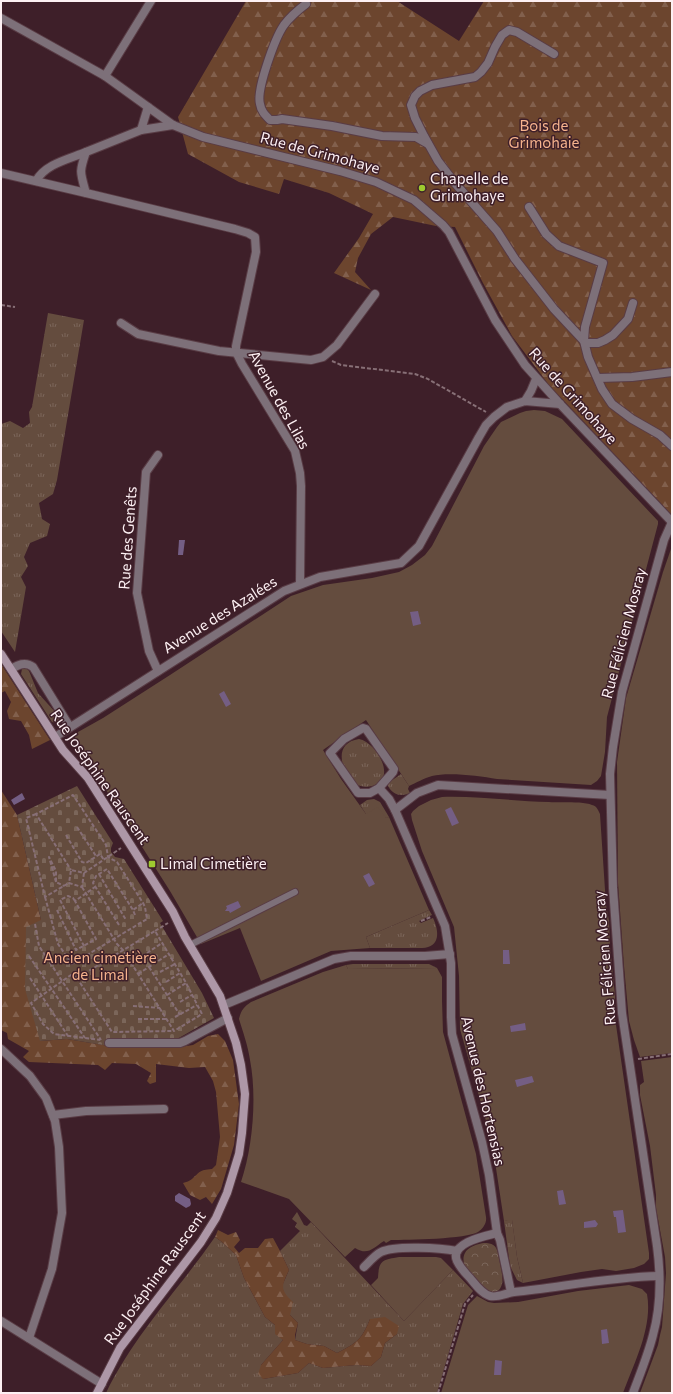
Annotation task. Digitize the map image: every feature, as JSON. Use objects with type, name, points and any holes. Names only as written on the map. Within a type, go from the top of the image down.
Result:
[{"type":"street","points":[[105,76],[151,1]]},
{"type":"street","points":[[306,4],[289,18],[283,26],[267,66],[260,90],[259,103],[266,116],[270,120],[282,119],[332,126],[382,136],[416,137],[429,145]]},
{"type":"street","name":"Rue de Grimohaye","points":[[1,18],[105,76],[173,125],[188,132],[350,173],[387,187],[414,200],[450,232],[495,320],[525,366],[672,522]]},
{"type":"street","points":[[554,54],[517,32],[509,30],[502,35],[495,46],[488,63],[475,77],[432,85],[420,91],[413,98],[411,105],[415,118],[429,145],[454,182],[497,231],[515,258],[554,309],[584,342],[598,342],[613,335],[628,319],[633,302]]},
{"type":"street","points":[[141,130],[148,107]]},
{"type":"street","points":[[36,181],[41,172],[86,152],[141,130],[173,125]]},
{"type":"street","points":[[86,152],[80,171],[86,193]]},
{"type":"street","name":"Avenue des Lilas","points":[[1,173],[235,229],[255,237],[256,252],[236,352],[295,451],[298,461],[301,486],[300,584]]},
{"type":"street","points":[[529,207],[546,234],[559,246],[603,263],[585,327],[584,342],[588,357],[602,389],[612,404],[632,419],[660,435],[672,446]]},
{"type":"street","points":[[121,323],[138,334],[219,351],[311,360],[323,357],[337,345],[375,294]]},
{"type":"street","points":[[598,378],[632,377],[672,372]]},
{"type":"street","points":[[525,401],[536,379]]},
{"type":"street","name":"Avenue des Azalées","points":[[55,737],[284,591],[320,577],[401,563],[419,546],[479,437],[486,425],[494,417],[507,408],[525,401],[560,404]]},
{"type":"street","name":"Rue des Genêts","points":[[158,455],[146,472],[137,593],[149,651],[158,671]]},
{"type":"street","name":"Rue Félicien Mosray","points":[[633,1393],[653,1336],[660,1284],[657,1246],[622,1013],[613,888],[610,794],[612,756],[622,692],[664,540],[672,522]]},
{"type":"street","name":"Rue Joséphine Rauscent","points":[[1,654],[62,750],[88,778],[176,918],[224,1006],[242,1065],[244,1094],[242,1133],[239,1154],[227,1193],[216,1218],[201,1242],[120,1348],[98,1393]]},
{"type":"street","name":"Rue Joséphine Rauscent","points":[[11,669],[21,664],[32,667],[70,727]]},
{"type":"street","points":[[363,728],[366,729],[394,769],[379,788],[370,793],[356,792],[330,753],[344,740],[363,728]]},
{"type":"street","points":[[395,810],[417,793],[438,786],[610,794]]},
{"type":"street","name":"Avenue des Hortensias","points":[[379,788],[389,799],[395,810],[445,926],[450,954],[452,1034],[485,1154],[496,1232],[500,1240],[511,1292]]},
{"type":"street","points":[[224,1006],[334,959],[351,956],[426,956],[450,954]]},
{"type":"street","points":[[108,1039],[180,1043],[228,1018]]},
{"type":"street","points":[[1,1049],[34,1082],[46,1098],[55,1121],[59,1147],[62,1213],[52,1269],[29,1338]]},
{"type":"street","points":[[53,1115],[86,1111],[164,1109]]},
{"type":"street","points":[[496,1232],[464,1244],[457,1251],[456,1257],[457,1262],[463,1270],[484,1293],[490,1296],[635,1276],[659,1276]]},
{"type":"street","points":[[364,1267],[378,1254],[390,1249],[442,1248],[457,1251]]},
{"type":"street","points":[[1,1321],[102,1384]]},
{"type":"lane","points":[[190,945],[295,892]]},
{"type":"path","points":[[1,305],[15,307]]},
{"type":"path","points":[[323,357],[341,365],[414,374],[428,379],[494,417]]},
{"type":"path","points":[[73,795],[106,845],[108,857],[117,862],[145,907],[146,919],[72,964],[58,944],[26,818],[73,795]]},
{"type":"path","points":[[36,814],[71,870],[69,883]]},
{"type":"path","points":[[77,827],[96,856]]},
{"type":"path","points":[[66,835],[82,862],[86,863],[100,854],[104,860]]},
{"type":"path","points":[[71,870],[84,873],[129,842]]},
{"type":"path","points":[[56,882],[56,871],[48,857],[56,882],[64,886]]},
{"type":"path","points":[[119,925],[93,883],[96,876],[107,869],[135,915]]},
{"type":"path","points":[[84,873],[82,887],[114,939],[132,963],[174,1031]]},
{"type":"path","points":[[99,874],[126,920]]},
{"type":"path","points":[[45,897],[69,883],[82,887]]},
{"type":"path","points":[[75,901],[95,887]]},
{"type":"path","points":[[57,910],[76,950],[84,946],[96,938],[73,898],[68,896],[60,900],[84,946]]},
{"type":"path","points":[[133,910],[143,904]]},
{"type":"path","points":[[77,978],[176,918]]},
{"type":"path","points":[[35,924],[39,946],[100,1040]]},
{"type":"path","points":[[112,1032],[174,1031],[202,1014],[186,983],[155,931]]},
{"type":"path","points":[[132,963],[162,943]]},
{"type":"path","points":[[138,974],[169,954]]},
{"type":"path","points":[[30,956],[85,1038]]},
{"type":"path","points":[[160,972],[175,964]]},
{"type":"path","points":[[149,967],[180,1015]]},
{"type":"path","points":[[166,982],[180,973]]},
{"type":"path","points":[[71,975],[77,978],[112,1032],[108,1039],[100,1040],[54,1034],[43,1024],[31,1003],[71,975]]},
{"type":"path","points":[[30,978],[68,1036]]},
{"type":"path","points":[[167,994],[186,983]]},
{"type":"path","points":[[180,1002],[192,994]]},
{"type":"path","points":[[176,1017],[197,1005]]},
{"type":"path","points":[[133,1006],[160,1008]]},
{"type":"path","points":[[138,1019],[167,1020]]},
{"type":"path","points":[[629,1060],[672,1054]]},
{"type":"path","points":[[438,1393],[465,1304],[480,1289]]},
{"type":"green space","name":"Bois de Grimohaie","points":[[246,1],[397,1],[459,41],[484,1],[672,1],[672,515],[549,385],[512,336],[455,227],[436,226],[393,217],[371,234],[358,258],[355,272],[371,290],[334,273],[359,238],[373,214],[329,193],[284,179],[279,194],[239,182],[188,154],[178,117]]},
{"type":"green space","points":[[48,313],[84,320],[57,480],[53,494],[39,503],[42,519],[50,524],[47,536],[30,543],[24,557],[28,566],[21,577],[26,587],[15,652],[1,631],[1,424],[10,421],[23,428],[30,423],[29,412],[32,407]]},
{"type":"green space","points":[[534,410],[545,411],[562,419],[658,521],[607,717],[605,752],[601,776],[591,785],[447,774],[429,777],[409,786],[366,720],[323,750],[341,779],[366,814],[378,807],[386,818],[389,817],[429,910],[366,937],[370,948],[331,951],[261,981],[240,928],[201,944],[170,891],[75,741],[75,735],[291,596],[323,585],[372,578],[399,572],[412,565],[425,555],[432,546],[484,446],[497,427],[501,422],[520,413]]},
{"type":"green space","points":[[672,546],[672,1053],[640,1057],[629,1021],[624,966],[618,883],[617,762],[626,698]]},
{"type":"green space","points":[[1,664],[50,740],[32,749],[29,735],[21,721],[9,719],[7,711],[11,702],[5,691],[1,693]]},
{"type":"green space","points":[[22,669],[27,669],[29,671],[38,693],[56,713],[59,719],[57,723],[52,722],[21,674]]},
{"type":"green space","points":[[359,739],[365,741],[371,746],[381,759],[383,766],[384,773],[382,779],[377,784],[372,786],[364,787],[356,784],[343,766],[342,752],[345,746]]},
{"type":"green space","points":[[401,774],[409,786],[408,789],[410,793],[403,795],[395,793],[388,786],[388,783]]},
{"type":"green space","name":"Ancien cimetière de Limal","points":[[77,786],[113,843],[111,852],[115,857],[124,859],[163,921],[160,923],[202,993],[214,1018],[177,1039],[109,1046],[67,1039],[40,1041],[25,989],[26,927],[41,920],[17,815]]},
{"type":"green space","points":[[1,790],[17,815],[41,920],[40,1041],[67,1039],[109,1046],[180,1047],[193,1045],[208,1036],[218,1034],[225,1041],[233,1060],[239,1104],[234,1145],[221,1189],[212,1204],[206,1197],[200,1200],[190,1195],[183,1183],[191,1180],[200,1172],[212,1169],[216,1165],[220,1137],[216,1092],[213,1081],[205,1067],[189,1068],[156,1064],[156,1082],[150,1084],[147,1081],[151,1073],[136,1064],[112,1063],[105,1070],[98,1065],[29,1062],[23,1057],[29,1051],[8,1039],[7,1033],[1,1030]]},
{"type":"green space","points":[[442,797],[583,803],[595,806],[600,814],[606,905],[609,921],[615,995],[615,1018],[649,1253],[649,1259],[644,1264],[634,1268],[616,1271],[602,1269],[523,1283],[517,1257],[512,1220],[504,1221],[494,1155],[460,1029],[459,976],[454,927],[422,851],[411,814],[419,806],[431,800]]},
{"type":"green space","points":[[374,799],[380,802],[389,817],[387,818],[366,814],[360,805],[367,800]]},
{"type":"green space","points":[[429,910],[432,915],[419,921],[421,923],[433,918],[437,938],[433,945],[422,948],[370,948],[366,937]]},
{"type":"green space","points":[[429,964],[437,968],[348,969],[346,965]]},
{"type":"green space","points":[[346,965],[348,969],[437,968],[442,977],[443,1032],[476,1154],[486,1217],[484,1226],[478,1232],[450,1238],[391,1240],[386,1243],[384,1241],[367,1251],[355,1248],[345,1257],[289,1199],[241,1182],[251,1138],[253,1121],[252,1074],[247,1044],[239,1019],[242,1011],[251,1002],[323,972]]},
{"type":"green space","points":[[672,1057],[672,1393],[640,1393],[658,1345],[662,1327],[666,1273],[665,1257],[656,1208],[656,1195],[650,1146],[640,1095],[640,1085],[644,1082],[641,1061]]},
{"type":"green space","points":[[297,1212],[304,1225],[307,1226],[311,1222],[404,1321],[453,1270],[473,1291],[463,1304],[437,1393],[106,1393],[117,1372],[143,1332],[215,1237],[236,1255],[244,1278],[265,1317],[275,1325],[283,1340],[261,1365],[263,1379],[298,1373],[309,1363],[323,1368],[356,1365],[371,1366],[381,1357],[385,1343],[397,1334],[370,1319],[358,1340],[337,1353],[324,1346],[307,1344],[295,1340],[298,1323],[290,1315],[282,1286],[289,1270],[280,1251],[300,1231],[295,1227],[297,1223],[292,1219]]},
{"type":"green space","points":[[512,1219],[517,1257],[523,1283],[517,1280],[510,1266],[504,1221]]},
{"type":"green space","points":[[218,1230],[228,1235],[236,1232],[240,1240],[234,1247],[239,1253],[245,1248],[258,1248],[265,1239],[273,1238],[289,1270],[283,1287],[285,1294],[293,1302],[290,1315],[298,1323],[295,1340],[307,1344],[324,1346],[337,1353],[358,1340],[370,1319],[385,1317],[399,1326],[397,1334],[385,1343],[381,1357],[371,1366],[356,1365],[323,1368],[309,1363],[298,1373],[263,1379],[258,1374],[261,1365],[283,1340],[275,1334],[275,1325],[265,1317],[244,1278],[236,1255],[215,1237]]},
{"type":"green space","points":[[484,1243],[493,1245],[498,1253],[502,1273],[502,1284],[499,1290],[494,1292],[482,1286],[464,1264],[464,1255],[468,1249],[475,1245]]},
{"type":"green space","points":[[399,1257],[441,1258],[453,1270],[404,1321],[371,1285],[378,1278],[379,1268],[382,1262]]},
{"type":"green space","points":[[629,1285],[642,1289],[647,1294],[648,1306],[645,1332],[623,1393],[441,1393],[468,1305],[477,1296],[488,1302],[494,1303],[518,1302],[578,1291]]},
{"type":"shaded area","points":[[179,540],[185,540],[183,555],[178,555]]},
{"type":"shaded area","points":[[418,611],[421,624],[413,626],[410,612]]},
{"type":"shaded area","points":[[224,691],[231,704],[226,707],[219,694]]},
{"type":"shaded area","points":[[22,793],[25,799],[14,805],[11,800]]},
{"type":"shaded area","points":[[451,807],[459,823],[452,826],[445,810]]},
{"type":"shaded area","points":[[369,873],[375,884],[369,887],[363,876]]},
{"type":"shaded area","points":[[238,901],[241,907],[230,913],[229,911],[225,911],[227,908],[226,906]]},
{"type":"shaded area","points":[[503,950],[509,950],[510,964],[503,964]]},
{"type":"shaded area","points":[[525,1023],[526,1030],[511,1032],[510,1026]]},
{"type":"shaded area","points":[[532,1076],[534,1082],[517,1087],[515,1080]]},
{"type":"shaded area","points":[[563,1190],[566,1204],[559,1205],[557,1191]]},
{"type":"shaded area","points":[[179,1193],[190,1199],[190,1206],[186,1208],[175,1201],[175,1196]]},
{"type":"shaded area","points":[[623,1210],[626,1232],[618,1233],[616,1217],[614,1217],[613,1211]]},
{"type":"shaded area","points":[[595,1220],[598,1224],[596,1227],[584,1228],[584,1222]]},
{"type":"shaded area","points":[[607,1329],[609,1343],[602,1344],[601,1330]]},
{"type":"shaded area","points":[[495,1360],[502,1361],[501,1375],[494,1375]]},
{"type":"place","name":"Chapelle de Grimohaye","points":[[422,188]]},
{"type":"place","name":"Limal Cimetière","points":[[152,864]]}]
